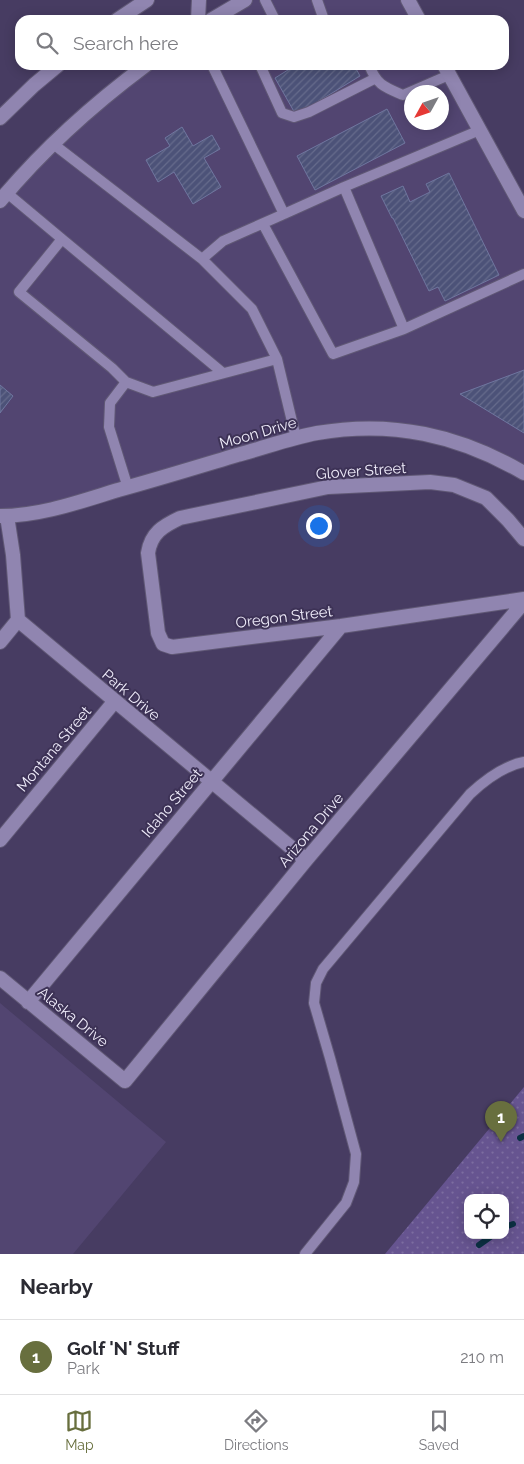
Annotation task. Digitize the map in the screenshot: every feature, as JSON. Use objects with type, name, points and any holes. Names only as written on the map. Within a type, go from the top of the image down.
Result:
[{"type":"street","points":[[124,15],[147,0]]},
{"type":"street","points":[[198,15],[199,0]]},
{"type":"street","points":[[220,15],[245,0]]},
{"type":"street","points":[[408,0],[416,15]]},
{"type":"street","points":[[0,118],[52,70]]},
{"type":"street","points":[[3,197],[52,143],[104,96],[139,70]]},
{"type":"street","points":[[447,70],[524,211]]},
{"type":"street","name":"Moon Drive","points":[[4,516],[26,515],[74,503],[296,438],[342,430],[398,429],[426,433],[465,444],[500,459],[524,473]]},
{"type":"street","name":"Glover Street","points":[[156,532],[180,518],[328,487],[430,482],[454,485],[486,498],[524,539]]},
{"type":"street","points":[[0,528],[4,516]]},
{"type":"street","points":[[0,642],[18,620],[13,555],[4,516]]},
{"type":"street","name":"Oregon Street","points":[[156,532],[150,543],[148,553],[158,633],[163,644],[172,647],[341,626],[524,600]]},
{"type":"street","name":"Arizona Drive","points":[[125,1081],[306,860],[524,600]]},
{"type":"street","name":"Park Drive","points":[[18,620],[114,702],[306,860]]},
{"type":"street","name":"Idaho Street","points":[[28,1002],[341,626]]},
{"type":"street","name":"Montana Street","points":[[0,840],[114,702]]},
{"type":"street","name":"Alaska Drive","points":[[0,978],[125,1081]]},
{"type":"lane","points":[[265,0],[272,15]]},
{"type":"lane","points":[[317,0],[322,15]]},
{"type":"lane","points":[[214,70],[284,214]]},
{"type":"lane","points":[[262,70],[282,113],[294,116],[309,112],[374,79]]},
{"type":"lane","points":[[371,70],[374,79],[403,95],[447,70]]},
{"type":"lane","points":[[202,259],[223,241],[344,187],[480,130]]},
{"type":"lane","points":[[52,143],[202,259],[252,309],[277,359],[296,438]]},
{"type":"lane","points":[[344,187],[404,329]]},
{"type":"lane","points":[[3,197],[62,239],[223,373]]},
{"type":"lane","points":[[263,224],[333,354],[404,329],[524,274]]},
{"type":"lane","points":[[62,239],[20,292],[112,368],[126,382],[153,392],[277,359]]},
{"type":"lane","points":[[126,382],[110,403],[108,427],[128,488]]},
{"type":"lane","points":[[305,1254],[346,1203],[354,1182],[356,1154],[314,1003],[316,983],[323,969],[470,794],[499,771],[524,762]]},
{"type":"shaded area","points":[[245,0],[408,0],[416,15],[220,15]]},
{"type":"shaded area","points":[[141,70],[447,70],[524,211],[524,473],[465,444],[342,430],[74,503],[0,516],[0,201]]},
{"type":"shaded area","points":[[0,1003],[166,1142],[73,1254],[0,1254]]},
{"type":"shaded area","points":[[524,1087],[524,1254],[385,1254]]},
{"type":"building","points":[[288,70],[357,70],[360,76],[296,115],[275,78]]},
{"type":"building","points":[[387,109],[405,143],[315,190],[297,156]]},
{"type":"building","points":[[182,127],[193,146],[212,135],[220,149],[204,158],[221,187],[193,204],[174,172],[158,182],[146,160],[170,146],[165,138]]},
{"type":"building","points":[[449,173],[499,275],[445,301],[438,287],[429,291],[381,196],[403,186],[410,202],[430,192],[426,184]]},
{"type":"building","points":[[524,370],[524,433],[460,394]]},
{"type":"building","points":[[0,385],[13,396],[0,413]]},
{"type":"waterway","points":[[520,1138],[524,1136]]},
{"type":"waterway","points":[[509,1226],[513,1224]]},
{"type":"waterway","points":[[479,1245],[487,1239]]},
{"type":"place","name":"Golf 'N' Stuff","points":[[501,1142]]}]
